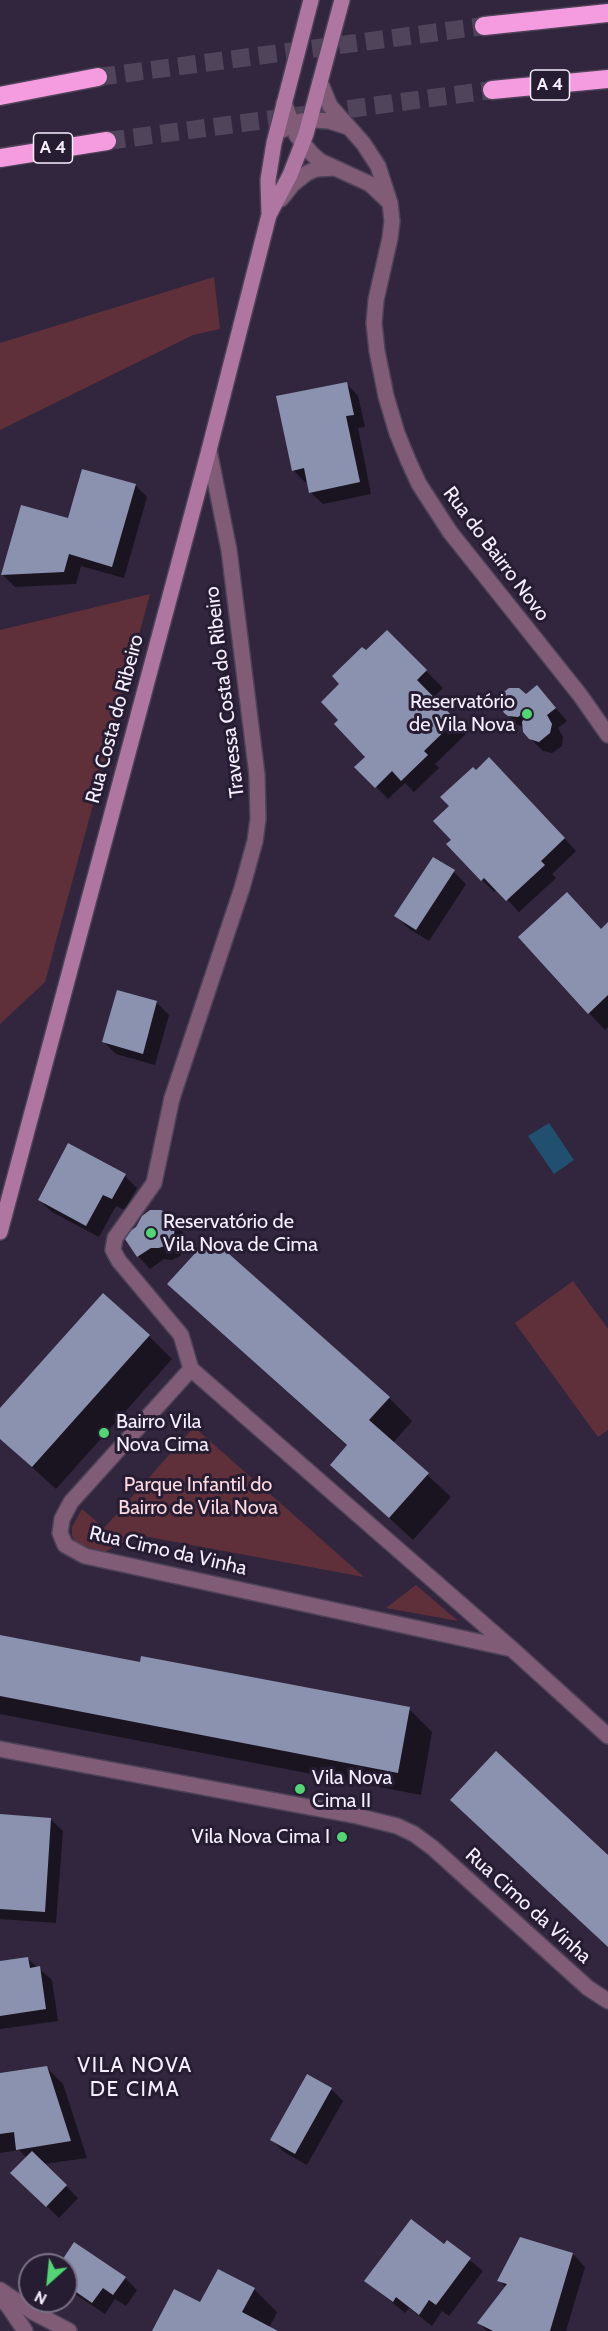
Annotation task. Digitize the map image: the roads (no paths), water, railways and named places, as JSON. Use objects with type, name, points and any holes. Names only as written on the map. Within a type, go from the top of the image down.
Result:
[{"type":"highway","points":[[484,26],[608,13]]},
{"type":"highway","points":[[0,96],[98,77]]},
{"type":"highway","name":"A 4","points":[[492,90],[608,79]]},
{"type":"highway","name":"A 4","points":[[0,158],[106,141]]},
{"type":"main road","name":"Rua Costa do Ribeiro","points":[[269,215],[268,180],[275,136],[311,0]]},
{"type":"main road","name":"Rua Costa do Ribeiro","points":[[0,1232],[209,450],[269,215],[290,175],[302,144],[342,0]]},
{"type":"street","name":"Rua do Bairro Novo","points":[[320,82],[330,106],[351,128],[378,166],[390,203],[392,221],[390,238],[376,300],[374,323],[386,396],[397,434],[419,484],[450,532],[580,695],[608,735]]},
{"type":"street","points":[[284,103],[291,125],[302,144],[320,161],[370,184],[390,203]]},
{"type":"street","points":[[275,136],[291,125],[309,120],[325,120],[351,128]]},
{"type":"street","points":[[269,215],[299,179],[316,169],[335,168]]},
{"type":"street","name":"Travessa Costa do Ribeiro","points":[[191,1369],[181,1335],[119,1261],[113,1250],[115,1238],[154,1183],[172,1098],[242,888],[255,841],[258,819],[257,775],[229,550],[209,450]]},
{"type":"street","name":"Rua Cimo da Vinha","points":[[512,1649],[86,1556],[70,1550],[65,1545],[60,1533],[62,1519],[67,1507],[191,1369],[512,1649],[608,1736]]},
{"type":"street","name":"Rua Cimo da Vinha","points":[[0,1749],[345,1814],[397,1826],[414,1834],[433,1848],[588,1988],[608,2001]]},
{"type":"street","points":[[0,2290],[33,2312],[69,2331]]},
{"type":"street","points":[[0,2297],[25,2331]]},
{"type":"water","points":[[549,1123],[574,1160],[554,1174],[528,1136]]},
{"type":"tunnel","points":[[98,77],[484,26]]},
{"type":"tunnel","points":[[107,141],[492,90]]},
{"type":"place","name":"Reservatório de Vila Nova","points":[[527,714]]},
{"type":"place","name":"Reservatório de Vila Nova de Cima","points":[[151,1233]]},
{"type":"place","name":"Bairro Vila Nova Cima","points":[[104,1433]]},
{"type":"place","name":"Vila Nova Cima II","points":[[300,1789]]},
{"type":"place","name":"Vila Nova Cima I","points":[[342,1837]]},
{"type":"district","name":"VILA NOVA DE CIMA","points":[[135,2078]]},
{"type":"park label","name":"Parque Infantil do Bairro de Vila Nova","points":[[198,1496]]}]
